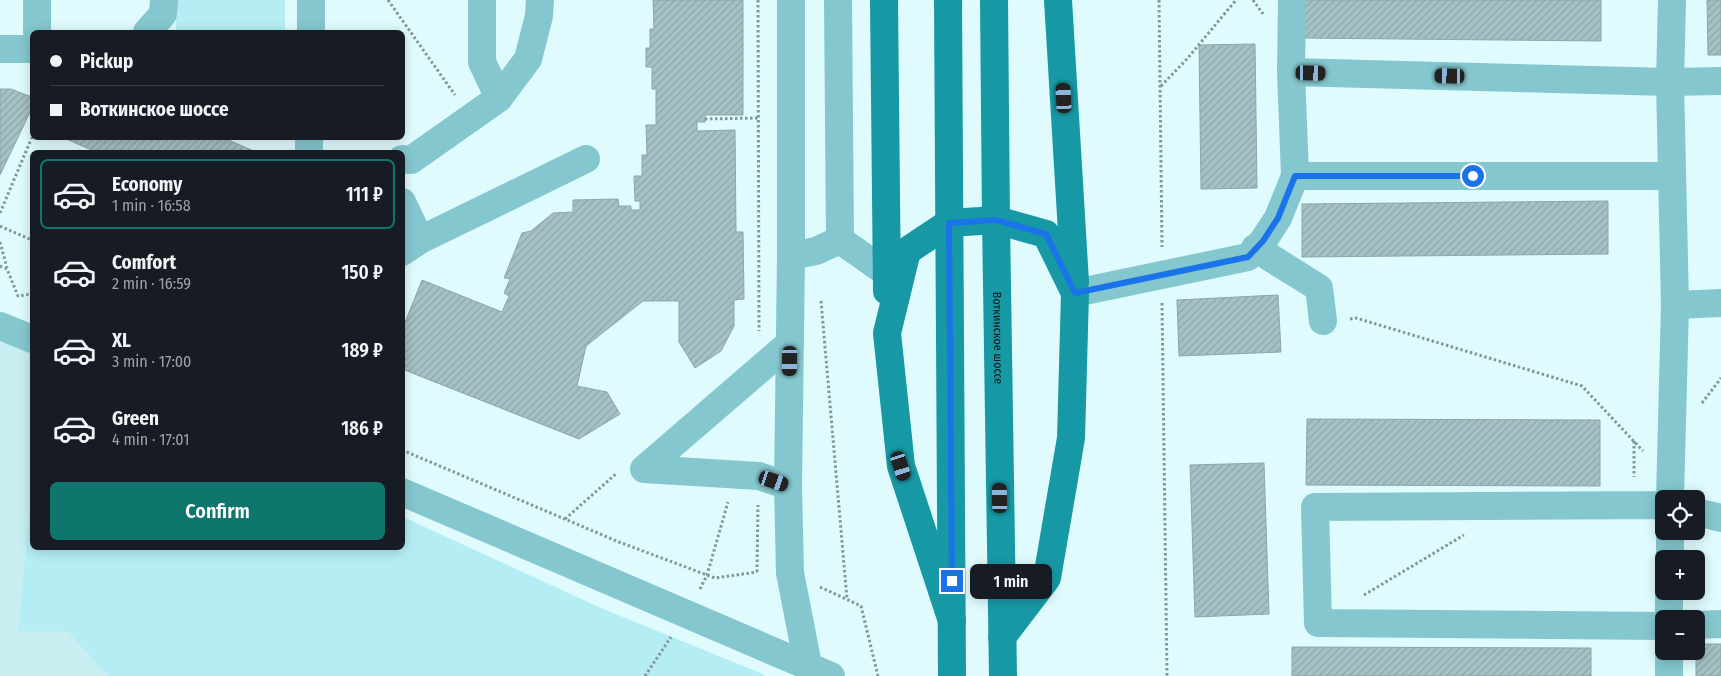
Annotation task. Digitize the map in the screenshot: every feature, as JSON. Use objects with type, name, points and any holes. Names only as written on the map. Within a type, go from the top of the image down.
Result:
[{"type":"main road","points":[[884,0],[887,333],[901,466],[952,621]]},
{"type":"main road","points":[[948,0],[952,676]]},
{"type":"main road","name":"Воткинское шоссе","points":[[994,0],[1003,676]]},
{"type":"main road","points":[[1002,638],[1047,578],[1071,438],[1075,293],[1058,0]]},
{"type":"main road","points":[[887,333],[907,251],[949,223],[996,220],[1046,234],[1075,293]]},
{"type":"street","points":[[37,0],[37,30]]},
{"type":"street","points":[[150,30],[163,14],[164,0]]},
{"type":"street","points":[[310,30],[312,0]]},
{"type":"street","points":[[482,0],[482,62],[499,98]]},
{"type":"street","points":[[405,159],[411,160],[499,98],[528,59],[539,16],[540,0]]},
{"type":"street","points":[[790,0],[791,256],[788,486],[790,573],[819,670]]},
{"type":"street","points":[[838,0],[840,240]]},
{"type":"street","points":[[1075,293],[1248,257],[1263,241],[1278,218],[1295,176],[1291,72],[1292,0]]},
{"type":"street","points":[[1670,490],[1675,306],[1670,82],[1672,0]]},
{"type":"street","points":[[0,49],[30,49]]},
{"type":"street","points":[[1291,72],[1670,82],[1721,81]]},
{"type":"street","points":[[405,217],[411,246],[586,159]]},
{"type":"street","points":[[1295,176],[1671,176]]},
{"type":"street","points":[[791,256],[816,251],[840,240]]},
{"type":"street","points":[[840,240],[887,273]]},
{"type":"street","points":[[1256,248],[1319,288],[1323,322]]},
{"type":"street","points":[[1675,306],[1721,303]]},
{"type":"street","points":[[0,326],[30,338]]},
{"type":"street","points":[[644,469],[790,343]]},
{"type":"street","points":[[644,469],[759,476],[788,486]]},
{"type":"street","points":[[405,493],[819,670]]},
{"type":"street","points":[[1655,505],[1315,508],[1318,622],[1655,626]]},
{"type":"street","points":[[1705,514],[1721,518]]},
{"type":"street","points":[[1705,625],[1721,624]]},
{"type":"street","points":[[1669,660],[1669,676]]},
{"type":"path","points":[[388,0],[471,118]]},
{"type":"path","points":[[758,0],[759,370]]},
{"type":"path","points":[[1160,0],[1167,676]]},
{"type":"path","points":[[1160,86],[1188,59],[1236,0]]},
{"type":"path","points":[[705,119],[759,118]]},
{"type":"path","points":[[0,213],[31,140]]},
{"type":"path","points":[[0,226],[30,239]]},
{"type":"path","points":[[0,242],[7,269],[18,296],[30,294]]},
{"type":"path","points":[[0,266],[7,269]]},
{"type":"path","points":[[820,301],[847,600]]},
{"type":"path","points":[[1323,322],[1356,318],[1582,386],[1634,441],[1646,458]]},
{"type":"path","points":[[1634,441],[1634,506]]},
{"type":"path","points":[[405,451],[619,542],[715,578],[757,572],[790,573],[861,606],[878,676]]},
{"type":"path","points":[[565,519],[623,468],[644,469]]},
{"type":"path","points":[[646,676],[688,614],[708,575],[727,507],[730,474]]},
{"type":"path","points":[[757,572],[759,476]]},
{"type":"path","points":[[1360,597],[1470,532]]},
{"type":"shaded area","points":[[176,0],[285,0],[285,30],[176,30]]},
{"type":"shaded area","points":[[0,338],[30,349],[30,501],[18,630],[68,632],[108,676],[0,676]]},
{"type":"shaded area","points":[[30,502],[30,550],[405,550],[405,518],[601,608],[764,676],[108,676],[68,632],[18,631]]},
{"type":"building","points":[[653,0],[743,0],[743,115],[705,115],[705,122],[697,122],[697,131],[735,130],[736,232],[743,232],[744,299],[734,300],[734,326],[721,351],[695,368],[679,342],[679,301],[643,301],[586,346],[577,386],[607,392],[620,414],[579,439],[405,370],[405,322],[422,280],[502,312],[509,296],[504,293],[510,279],[504,278],[522,233],[531,231],[553,213],[573,212],[573,200],[618,199],[619,206],[631,206],[631,210],[640,210],[640,201],[635,201],[634,176],[642,176],[642,155],[647,155],[646,125],[656,125],[656,89],[652,89],[652,67],[646,67],[646,48],[650,48],[650,29],[654,29]]},
{"type":"building","points":[[1300,0],[1601,0],[1601,41],[1299,38]]},
{"type":"building","points":[[1707,0],[1721,0],[1721,55],[1708,55]]},
{"type":"building","points":[[1255,44],[1257,188],[1201,189],[1199,45]]},
{"type":"building","points":[[0,89],[11,89],[30,96],[30,112],[0,175]]},
{"type":"building","points":[[69,140],[229,140],[251,150],[91,150]]},
{"type":"building","points":[[1608,201],[1608,254],[1302,257],[1302,204]]},
{"type":"building","points":[[1278,295],[1281,352],[1179,356],[1177,300]]},
{"type":"building","points":[[1307,419],[1600,420],[1600,486],[1306,485]]},
{"type":"building","points":[[1264,463],[1269,614],[1195,617],[1190,465]]},
{"type":"building","points":[[1705,644],[1721,644],[1721,676],[1696,676],[1696,660],[1705,660]]},
{"type":"building","points":[[1292,647],[1591,648],[1591,676],[1292,676]]},
{"type":"route","points":[[952,581],[949,223],[996,220],[1046,234],[1075,293],[1248,257],[1263,241],[1278,218],[1295,176],[1473,176]]}]
